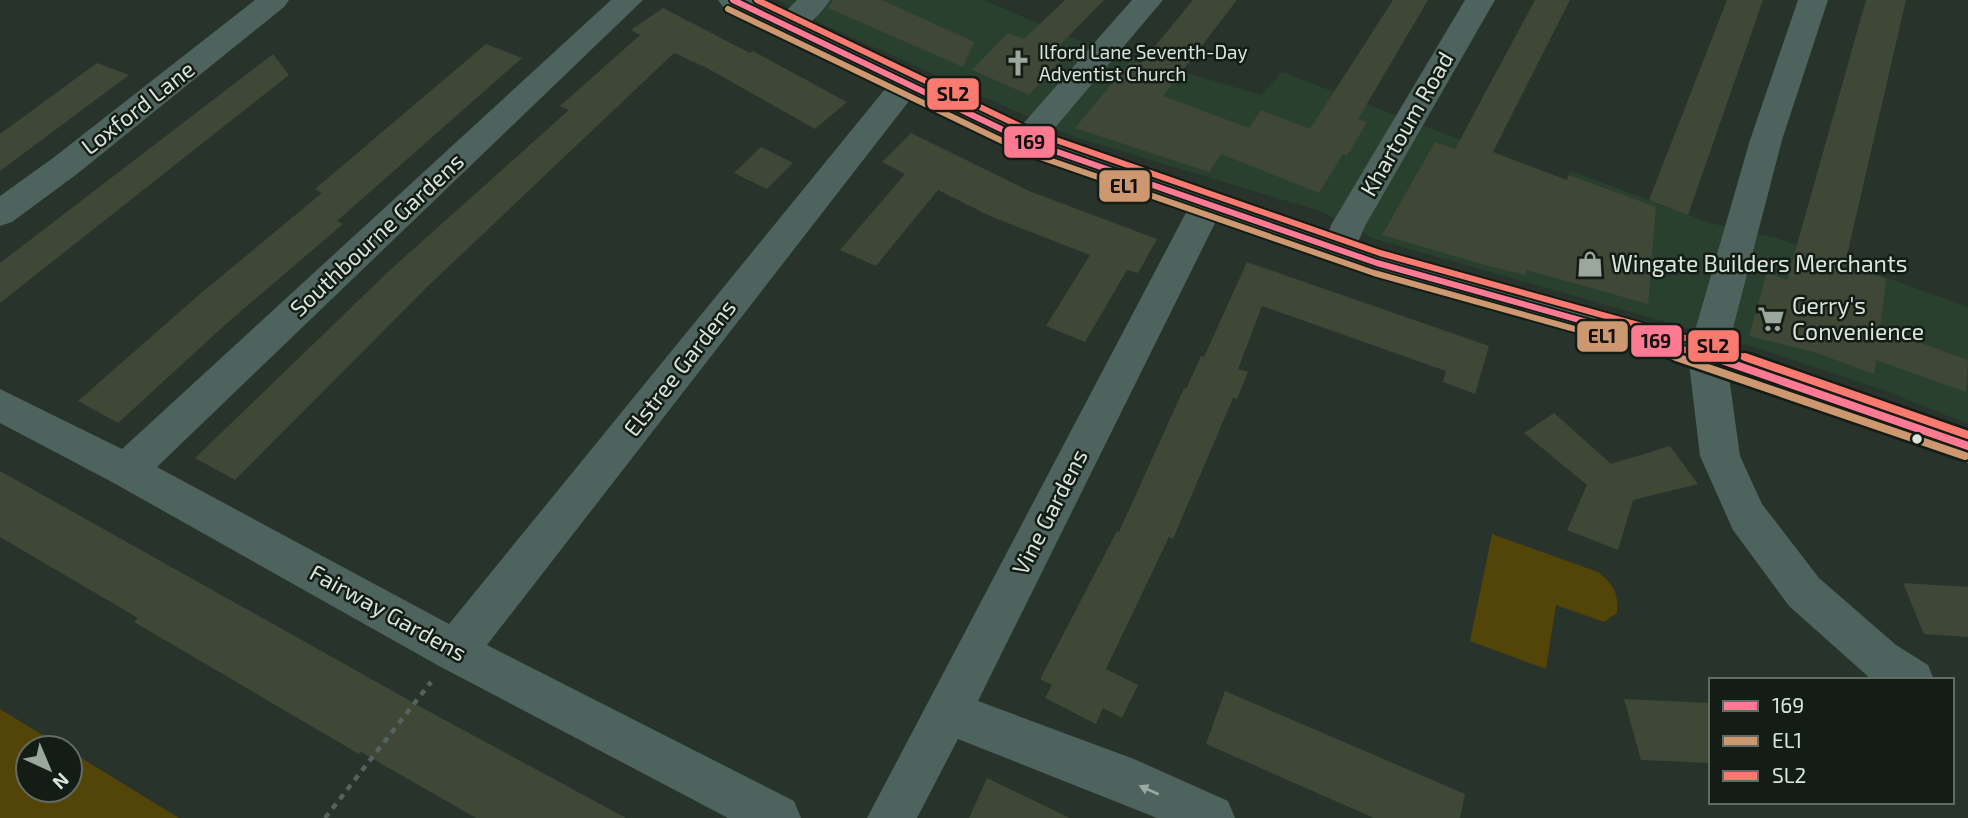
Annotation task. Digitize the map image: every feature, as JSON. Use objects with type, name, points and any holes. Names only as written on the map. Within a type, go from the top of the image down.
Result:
[{"type":"main road","points":[[733,0],[1026,141],[1339,250],[1707,355],[1968,446]]},
{"type":"street","name":"Loxford Lane","points":[[0,213],[65,166],[272,0]]},
{"type":"street","name":"Southbourne Gardens","points":[[125,470],[628,0]]},
{"type":"street","points":[[786,26],[815,0]]},
{"type":"street","points":[[1026,141],[1148,0]]},
{"type":"street","name":"Khartoum Road","points":[[1339,250],[1348,225],[1480,0]]},
{"type":"street","points":[[1814,0],[1766,140],[1707,355],[1720,456],[1747,517],[1804,592],[1880,660],[1909,678]]},
{"type":"street","name":"Elstree Gardens","points":[[455,651],[905,85]]},
{"type":"street","name":"Vine Gardens","points":[[891,818],[1207,205]]},
{"type":"street","name":"Fairway Gardens","points":[[0,405],[125,470],[455,651],[777,818]]},
{"type":"street","points":[[948,712],[1134,783],[1211,818]]},
{"type":"path","points":[[325,818],[455,651]]},
{"type":"shaded area","points":[[778,0],[983,0],[1080,41],[1261,95],[1282,72],[1566,180],[1571,171],[1710,223],[1776,238],[1968,307],[1968,424],[1886,391],[1754,347],[1375,239],[1320,211],[1071,136],[820,23]]},
{"type":"shaded area","points":[[1492,534],[1598,572],[1614,590],[1617,613],[1604,622],[1556,605],[1546,669],[1470,641]]},
{"type":"shaded area","points":[[0,709],[41,734],[14,734],[14,804],[84,804],[84,760],[179,818],[0,818]]},
{"type":"building","points":[[833,0],[882,0],[974,42],[963,67],[828,8]]},
{"type":"building","name":"Ilford Lane Seventh-Day Adventist Church","points":[[1065,0],[1104,0],[1053,52],[1065,56],[1029,95],[972,70],[1008,33],[1024,39]]},
{"type":"building","points":[[1193,0],[1237,0],[1163,96],[1249,128],[1261,110],[1310,129],[1393,0],[1428,0],[1358,119],[1367,122],[1347,156],[1343,154],[1319,193],[1221,154],[1209,172],[1075,128],[1129,63],[1141,63]]},
{"type":"building","points":[[1535,0],[1570,0],[1493,152],[1567,180],[1569,175],[1656,207],[1648,304],[1527,270],[1525,275],[1489,266],[1382,235],[1435,142],[1455,149]]},
{"type":"building","points":[[1727,0],[1763,0],[1688,215],[1649,200]]},
{"type":"building","points":[[1866,0],[1906,0],[1845,264],[1886,279],[1880,328],[1968,360],[1966,392],[1876,360],[1874,374],[1814,352],[1749,336],[1767,272],[1787,280]]},
{"type":"building","points":[[663,8],[750,53],[753,51],[847,102],[815,129],[707,68],[674,53],[426,288],[235,480],[195,458],[389,271],[569,110],[560,106],[640,35],[631,30]]},
{"type":"building","points":[[486,44],[522,58],[337,221],[343,224],[226,324],[118,423],[78,401],[200,294],[322,193],[315,189]]},
{"type":"building","points":[[273,54],[289,75],[0,303],[0,263]]},
{"type":"building","points":[[97,63],[129,75],[0,171],[0,134]]},
{"type":"building","points":[[911,133],[1029,191],[1157,239],[1138,273],[1127,270],[1085,342],[1046,326],[1090,255],[990,216],[938,190],[876,266],[840,250],[905,174],[882,162]]},
{"type":"building","points":[[761,147],[793,163],[767,189],[734,173]]},
{"type":"building","points":[[1247,262],[1489,346],[1475,394],[1443,382],[1446,371],[1262,306],[1238,369],[1248,372],[1237,399],[1233,398],[1173,539],[1169,537],[1106,669],[1138,685],[1122,718],[1103,708],[1096,724],[1045,698],[1052,685],[1040,679],[1117,531],[1119,532],[1184,388],[1186,389],[1201,356],[1204,357]]},
{"type":"building","points":[[1554,413],[1611,464],[1670,446],[1698,484],[1633,500],[1618,550],[1567,530],[1587,485],[1524,433]]},
{"type":"building","points":[[0,471],[430,712],[626,818],[476,818],[361,752],[359,754],[134,622],[138,618],[0,537]]},
{"type":"building","points":[[1903,583],[1968,587],[1968,637],[1924,634]]},
{"type":"building","points":[[1225,691],[1465,794],[1460,818],[1374,818],[1206,744]]},
{"type":"building","points":[[1624,699],[1709,703],[1709,763],[1641,760]]},
{"type":"building","points":[[987,778],[1070,818],[969,818]]},
{"type":"transit line","name":"169","points":[[733,0],[1026,141],[1377,263],[1707,355],[1968,446]]},
{"type":"transit line","name":"SL2","points":[[757,0],[1030,131],[1380,253],[1710,345],[1968,435]]},
{"type":"transit line","name":"EL1","points":[[728,9],[1023,151],[1374,273],[1704,365],[1965,456]]},
{"type":"place","name":"Ilford Lane Seventh-Day Adventist Church","points":[[1018,63]]},
{"type":"place","name":"Wingate Builders Merchants","points":[[1590,264]]},
{"type":"place","name":"Gerry's Convenience","points":[[1771,319]]}]
